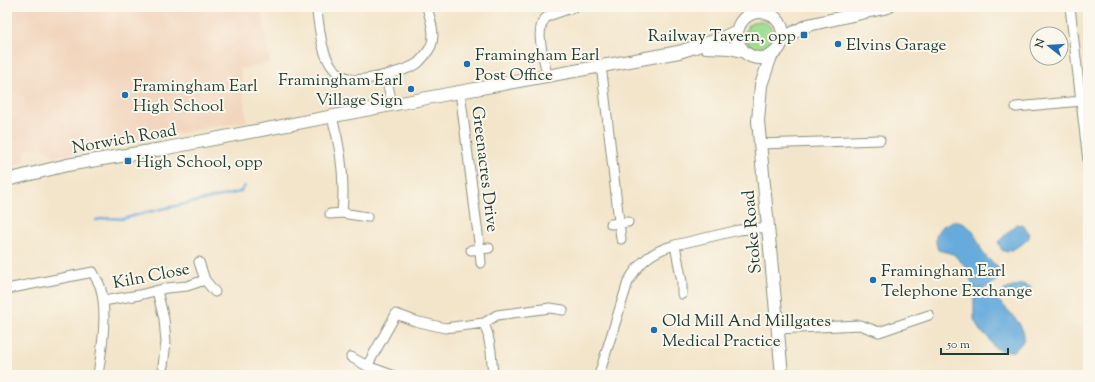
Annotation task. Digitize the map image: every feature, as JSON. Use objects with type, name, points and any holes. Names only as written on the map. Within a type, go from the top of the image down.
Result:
[{"type":"main road","points":[[783,38],[808,25],[888,7]]},
{"type":"main road","points":[[766,10],[779,22],[782,28],[783,38],[780,48],[771,56],[762,59],[754,58],[742,51],[738,44],[737,31],[740,22],[748,11],[754,12],[766,10]]},
{"type":"main road","points":[[779,22],[808,25]]},
{"type":"main road","name":"Norwich Road","points":[[7,180],[67,165],[162,149],[678,52],[720,39],[737,31]]},
{"type":"main road","name":"Norwich Road","points":[[695,47],[730,48],[742,51]]},
{"type":"main road","name":"Stoke Road","points":[[771,56],[761,85],[758,121],[782,375]]},
{"type":"main road","name":"Stoke Road","points":[[754,58],[761,85]]},
{"type":"street","points":[[316,7],[326,58],[334,69],[341,75],[351,79],[362,79],[386,75],[418,63],[427,53],[432,44],[433,32],[427,7]]},
{"type":"street","points":[[547,76],[540,36],[541,25],[548,16],[574,7]]},
{"type":"street","points":[[1070,7],[1088,161]]},
{"type":"street","points":[[600,66],[604,81],[621,239]]},
{"type":"street","points":[[386,75],[392,105]]},
{"type":"street","name":"Greenacres Drive","points":[[460,92],[481,263]]},
{"type":"street","points":[[1016,107],[1082,101]]},
{"type":"street","points":[[332,117],[337,134],[344,180],[342,213]]},
{"type":"street","points":[[760,144],[880,140]]},
{"type":"street","points":[[330,214],[342,213],[367,217]]},
{"type":"street","points":[[599,375],[628,282],[634,270],[644,260],[654,253],[675,246],[739,230],[768,227]]},
{"type":"street","points":[[675,246],[682,282],[682,294]]},
{"type":"street","name":"Kiln Close","points":[[199,262],[205,280],[215,292]]},
{"type":"street","points":[[7,289],[93,272],[100,286],[103,301],[103,341],[98,375]]},
{"type":"street","name":"Kiln Close","points":[[103,301],[187,286],[205,280]]},
{"type":"street","points":[[157,291],[164,319],[166,342],[163,366]]},
{"type":"street","points":[[367,366],[396,314],[415,322],[445,328],[484,324],[497,315],[550,308],[563,310]]},
{"type":"street","points":[[777,329],[860,325],[879,332],[929,315]]},
{"type":"street","points":[[484,324],[491,351],[493,375]]},
{"type":"street","points":[[351,357],[367,366],[392,375]]},
{"type":"shaded area","name":"Framingham Earl High School","points":[[7,7],[261,7],[270,63],[240,69],[247,121],[54,156],[43,148],[26,149],[24,160],[15,167],[7,169]]},
{"type":"green space","points":[[759,21],[769,25],[773,35],[769,45],[759,49],[749,45],[745,35],[749,25]]},
{"type":"water","points":[[955,221],[963,223],[969,227],[976,237],[983,253],[998,266],[1001,271],[1002,274],[986,288],[974,289],[966,267],[953,254],[938,250],[936,239],[938,231],[945,225]]},
{"type":"water","points":[[1016,224],[1023,225],[1028,232],[1029,238],[1021,245],[1007,252],[1002,250],[998,242]]},
{"type":"water","points":[[1022,284],[1031,287],[1030,292],[1023,296],[1005,298],[1004,290]]},
{"type":"water","points":[[989,295],[999,301],[1010,312],[1023,331],[1023,341],[1013,351],[1002,351],[994,347],[988,337],[980,331],[974,319],[974,298]]},
{"type":"waterway","points":[[96,220],[108,218],[122,219],[240,192],[245,186]]},
{"type":"place","name":"Railway Tavern, opp","points":[[804,35]]},
{"type":"place","name":"Elvins Garage","points":[[838,44]]},
{"type":"place","name":"Framingham Earl Post Office","points":[[467,64]]},
{"type":"place","name":"Framingham Earl Village Sign","points":[[411,89]]},
{"type":"place","name":"Framingham Earl High School","points":[[125,95]]},
{"type":"place","name":"High School, opp","points":[[128,161]]},
{"type":"place","name":"Framingham Earl Telephone Exchange","points":[[873,280]]},
{"type":"place","name":"Old Mill And Millgates Medical Practice","points":[[654,330]]}]
